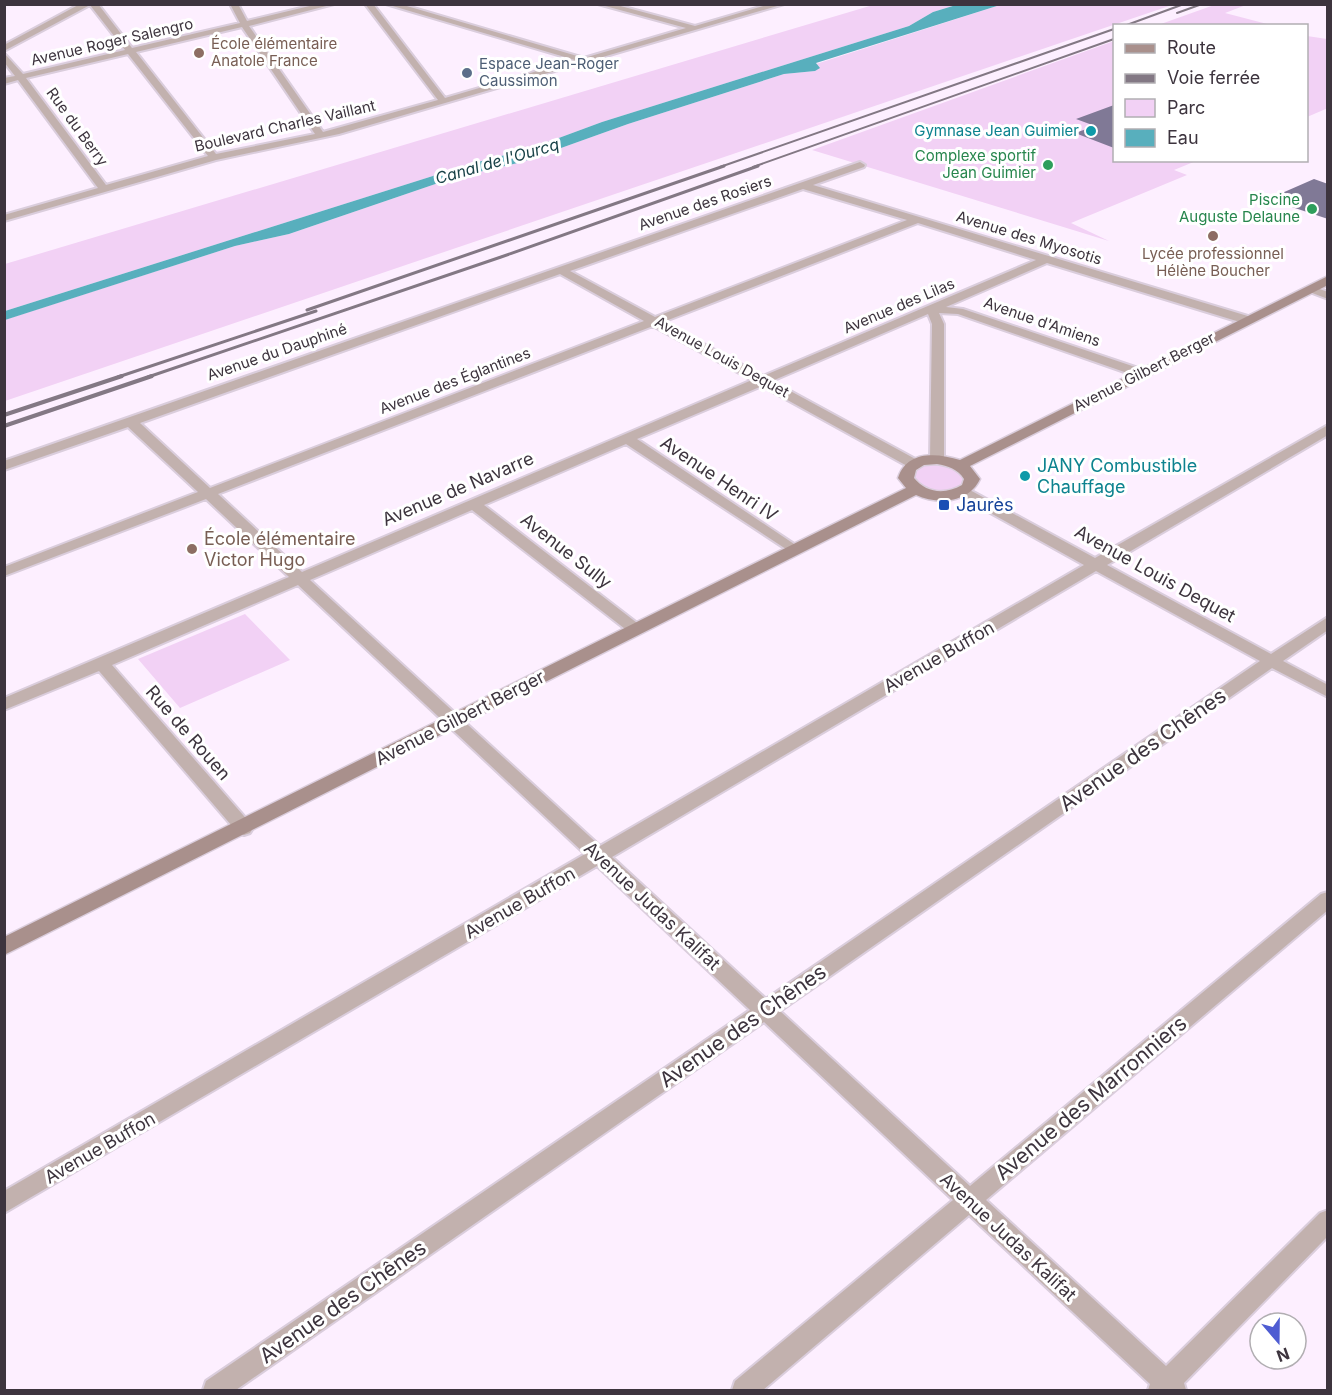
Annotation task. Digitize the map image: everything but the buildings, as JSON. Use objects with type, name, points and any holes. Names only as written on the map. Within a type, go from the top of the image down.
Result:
[{"type":"street","points":[[4,49],[87,4]]},
{"type":"street","points":[[93,4],[214,157]]},
{"type":"street","points":[[234,4],[244,25],[297,105],[321,136]]},
{"type":"street","name":"Avenue Roger Salengro","points":[[4,81],[330,4]]},
{"type":"street","points":[[369,4],[444,102]]},
{"type":"street","points":[[390,4],[584,61]]},
{"type":"street","points":[[602,4],[696,28]]},
{"type":"street","points":[[761,4],[776,6]]},
{"type":"street","name":"Boulevard Charles Vaillant","points":[[4,218],[214,157],[321,136],[776,6]]},
{"type":"street","name":"Rue du Berry","points":[[4,55],[104,189]]},
{"type":"street","name":"Avenue des Rosiers","points":[[560,270],[860,165]]},
{"type":"street","name":"Avenue des Myosotis","points":[[802,185],[1247,320]]},
{"type":"street","name":"Avenue des Églantines","points":[[4,572],[917,220]]},
{"type":"street","name":"Avenue des Lilas","points":[[763,380],[1047,259]]},
{"type":"street","name":"Avenue Louis Dequet","points":[[560,270],[657,321],[914,464]]},
{"type":"street","name":"Avenue du Dauphiné","points":[[4,465],[560,270]]},
{"type":"street","name":"Avenue Gilbert Berger","points":[[960,466],[1140,373],[1328,280]]},
{"type":"street","points":[[1311,289],[1328,296]]},
{"type":"street","points":[[931,309],[938,324],[938,460]]},
{"type":"street","name":"Avenue d'Amiens","points":[[931,309],[959,311],[1140,373]]},
{"type":"street","name":"Avenue de Navarre","points":[[4,705],[763,380]]},
{"type":"street","name":"Avenue Judas Kalifat","points":[[130,421],[455,721],[1167,1388]]},
{"type":"street","name":"Avenue Buffon","points":[[4,1203],[1328,429]]},
{"type":"street","name":"Avenue Henri IV","points":[[626,438],[792,549]]},
{"type":"street","points":[[938,460],[960,466],[972,478],[971,484],[963,492],[944,496],[923,493],[915,489],[906,478],[909,468],[914,464],[938,460]]},
{"type":"street","name":"Avenue Gilbert Berger","points":[[4,946],[244,828],[792,549],[915,489]]},
{"type":"street","name":"Avenue Louis Dequet","points":[[963,492],[1328,692]]},
{"type":"street","name":"Avenue Sully","points":[[473,504],[635,629]]},
{"type":"street","name":"Avenue des Chênes","points":[[215,1390],[1328,622]]},
{"type":"street","name":"Rue de Rouen","points":[[102,664],[244,828]]},
{"type":"street","name":"Avenue des Marronniers","points":[[744,1390],[1328,899]]},
{"type":"street","points":[[1167,1388],[1328,1220]]},
{"type":"green space","points":[[1217,4],[1246,5],[1225,13],[1267,24],[1161,24]]},
{"type":"green space","points":[[873,5],[956,5],[933,12],[909,26],[602,122],[529,149],[474,163],[5,311],[5,264]]},
{"type":"green space","points":[[1000,5],[1172,5],[5,401],[4,320],[235,246],[289,234],[453,178],[522,162],[628,124],[784,74],[815,71],[818,67],[816,64]]},
{"type":"green space","points":[[1308,36],[1327,39],[1328,108],[1308,117]]},
{"type":"green space","name":"Complexe sportif Jean Guimier","points":[[1113,41],[1113,162],[1194,162],[1174,170],[1187,175],[1071,223],[1109,241],[812,150]]},
{"type":"green space","points":[[937,463],[953,466],[965,479],[961,485],[956,489],[942,491],[914,482],[912,473],[921,465]]},
{"type":"green space","points":[[245,614],[290,660],[180,708],[138,659]]},
{"type":"water","name":"Canal de l'Ourcq","points":[[956,5],[1000,5],[816,63],[820,68],[815,71],[784,74],[628,124],[522,162],[453,178],[289,234],[235,246],[5,320],[5,311],[474,163],[529,149],[602,122],[909,26],[933,12]]},
{"type":"railway","points":[[1129,24],[1184,4]]},
{"type":"railway","points":[[1177,13],[1202,4]]},
{"type":"railway","points":[[720,167],[1113,29]]},
{"type":"railway","points":[[753,167],[1113,39]]},
{"type":"railway","points":[[307,310],[724,166]]},
{"type":"railway","points":[[148,377],[501,257],[758,166]]},
{"type":"railway","points":[[118,377],[316,311]]},
{"type":"railway","points":[[4,415],[122,376]]},
{"type":"railway","points":[[4,426],[152,376]]},
{"type":"place","name":"École élémentaire Anatole France","points":[[199,53]]},
{"type":"place","name":"Espace Jean-Roger Caussimon","points":[[467,73]]},
{"type":"place","name":"Gymnase Jean Guimier","points":[[1091,131]]},
{"type":"place","name":"Complexe sportif Jean Guimier","points":[[1048,165]]},
{"type":"place","name":"Piscine Auguste Delaune","points":[[1312,209]]},
{"type":"place","name":"Lycée professionnel Hélène Boucher","points":[[1213,236]]},
{"type":"place","name":"JANY Combustible Chauffage","points":[[1025,476]]},
{"type":"place","name":"Jaurès","points":[[944,505]]},
{"type":"place","name":"École élémentaire Victor Hugo","points":[[192,549]]}]
